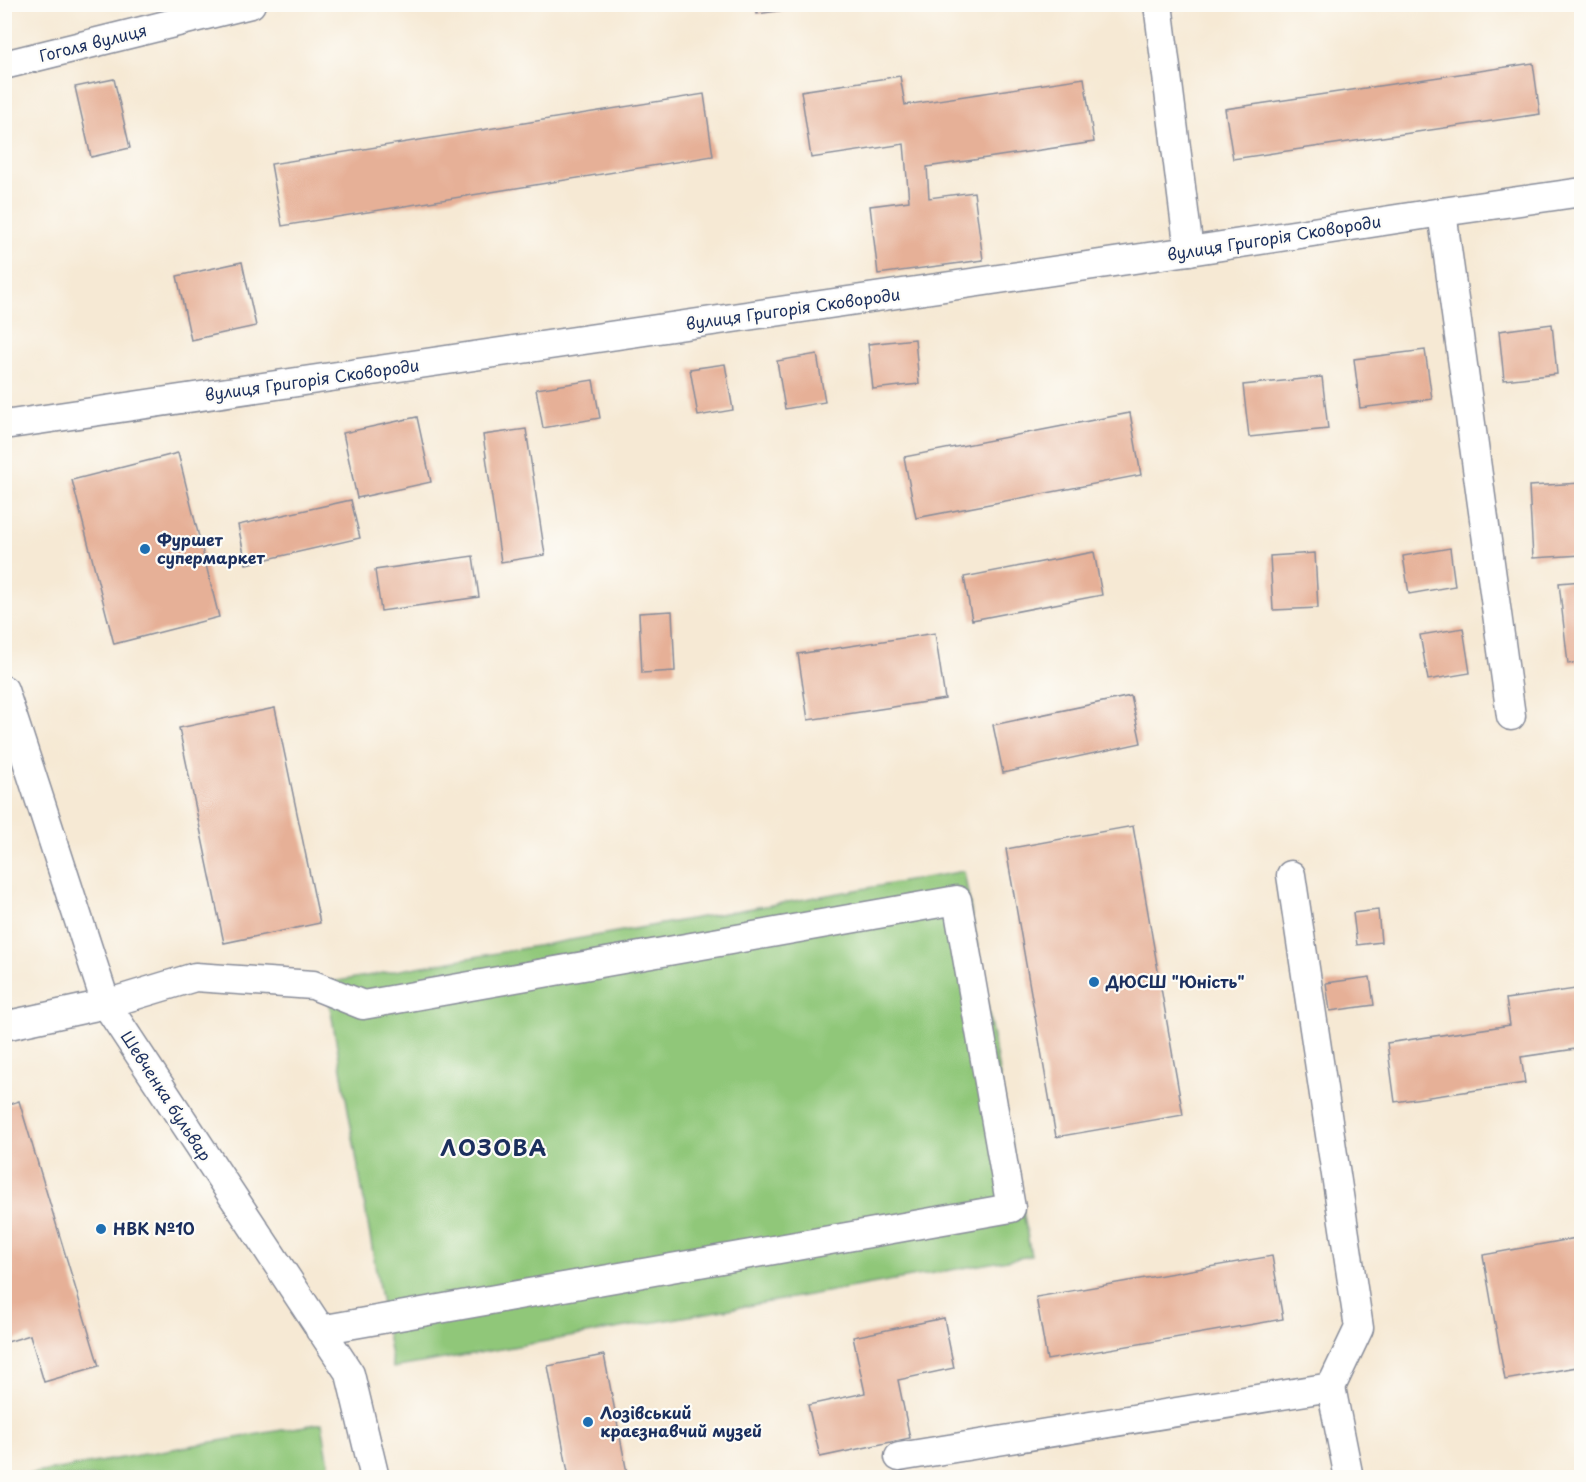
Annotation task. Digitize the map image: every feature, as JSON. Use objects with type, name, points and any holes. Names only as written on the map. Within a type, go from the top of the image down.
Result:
[{"type":"street","name":"Гоголя вулиця","points":[[4,65],[251,4]]},
{"type":"street","points":[[1158,4],[1189,251]]},
{"type":"street","name":"вулиця Григорія Сковороди","points":[[4,424],[1581,192]]},
{"type":"street","points":[[1442,212],[1511,716]]},
{"type":"street","name":"Шевченка бульвар","points":[[4,690],[106,1004],[350,1374],[375,1478]]},
{"type":"street","points":[[1291,875],[1359,1328],[1331,1387],[1349,1478]]},
{"type":"street","points":[[4,1026],[106,1004],[195,977],[313,985],[363,1005],[957,900],[1011,1208],[320,1330]]},
{"type":"street","points":[[899,1456],[1331,1387]]},
{"type":"green space","points":[[964,871],[1031,1256],[393,1368],[326,983]]},
{"type":"green space","points":[[322,1423],[331,1477],[13,1477]]},
{"type":"building","points":[[756,4],[813,4],[813,6],[757,14]]},
{"type":"building","points":[[1533,63],[1540,114],[1233,159],[1225,109]]},
{"type":"building","points":[[900,76],[905,105],[1084,78],[1094,142],[927,167],[929,198],[974,192],[983,260],[878,274],[870,206],[909,201],[904,144],[811,158],[801,91]]},
{"type":"building","points":[[114,79],[130,148],[91,157],[75,87]]},
{"type":"building","points":[[704,94],[713,156],[282,226],[271,164]]},
{"type":"building","points":[[242,262],[256,326],[191,340],[177,276]]},
{"type":"building","points":[[1552,324],[1557,374],[1504,380],[1499,331]]},
{"type":"building","points":[[915,339],[919,384],[873,389],[868,344]]},
{"type":"building","points":[[1425,350],[1432,399],[1360,408],[1354,359]]},
{"type":"building","points":[[817,354],[825,402],[785,409],[777,361]]},
{"type":"building","points":[[725,364],[733,410],[698,416],[690,369]]},
{"type":"building","points":[[1322,377],[1328,429],[1249,437],[1243,385]]},
{"type":"building","points":[[593,380],[600,418],[543,428],[536,389]]},
{"type":"building","points":[[1130,413],[1141,475],[916,518],[904,457]]},
{"type":"building","points":[[417,417],[431,482],[357,498],[343,433]]},
{"type":"building","points":[[526,429],[545,555],[501,562],[483,435]]},
{"type":"building","name":"Фуршет супермаркет","points":[[178,453],[219,617],[114,644],[72,480]]},
{"type":"building","points":[[1582,483],[1582,555],[1533,558],[1529,486]]},
{"type":"building","points":[[351,500],[360,538],[246,564],[238,525]]},
{"type":"building","points":[[1450,548],[1455,586],[1409,594],[1403,556]]},
{"type":"building","points":[[1094,552],[1102,595],[972,620],[964,577]]},
{"type":"building","points":[[1315,553],[1318,608],[1273,610],[1270,556]]},
{"type":"building","points":[[473,556],[479,597],[381,611],[375,570]]},
{"type":"building","points":[[1582,581],[1582,662],[1568,664],[1559,583]]},
{"type":"building","points":[[672,611],[675,671],[642,673],[639,613]]},
{"type":"building","points":[[1463,628],[1470,673],[1428,680],[1420,635]]},
{"type":"building","points":[[935,633],[945,699],[808,720],[798,654]]},
{"type":"building","points":[[1131,696],[1141,743],[1003,773],[993,725]]},
{"type":"building","points":[[275,708],[320,923],[224,943],[179,728]]},
{"type":"building","name":"ДЮСШ \"Юність\"","points":[[1133,826],[1183,1115],[1056,1137],[1006,849]]},
{"type":"building","points":[[1378,910],[1381,942],[1357,945],[1353,913]]},
{"type":"building","points":[[1370,977],[1374,1005],[1330,1011],[1326,983]]},
{"type":"building","points":[[1582,988],[1582,1048],[1521,1057],[1525,1083],[1395,1102],[1387,1043],[1510,1025],[1506,999]]},
{"type":"building","points":[[19,1101],[99,1366],[44,1382],[30,1335],[4,1343],[4,1267],[10,1265],[4,1245],[4,1106]]},
{"type":"building","points":[[1582,1237],[1582,1366],[1505,1380],[1483,1255]]},
{"type":"building","points":[[1272,1256],[1283,1319],[1047,1360],[1036,1297]]},
{"type":"building","points":[[944,1318],[954,1368],[898,1380],[910,1438],[820,1457],[808,1405],[865,1393],[853,1337]]},
{"type":"building","name":"Лозівський краєзнавчий музей","points":[[604,1355],[628,1478],[569,1478],[548,1366]]},
{"type":"place","name":"Фуршет супермаркет","points":[[145,549]]},
{"type":"place","name":"ДЮСШ \"Юність\"","points":[[1094,982]]},
{"type":"place","name":"НВК №10","points":[[101,1229]]},
{"type":"place","name":"Лозівський краєзнавчий музей","points":[[588,1422]]},
{"type":"district","name":"ЛОЗОВА","points":[[494,1148]]}]
